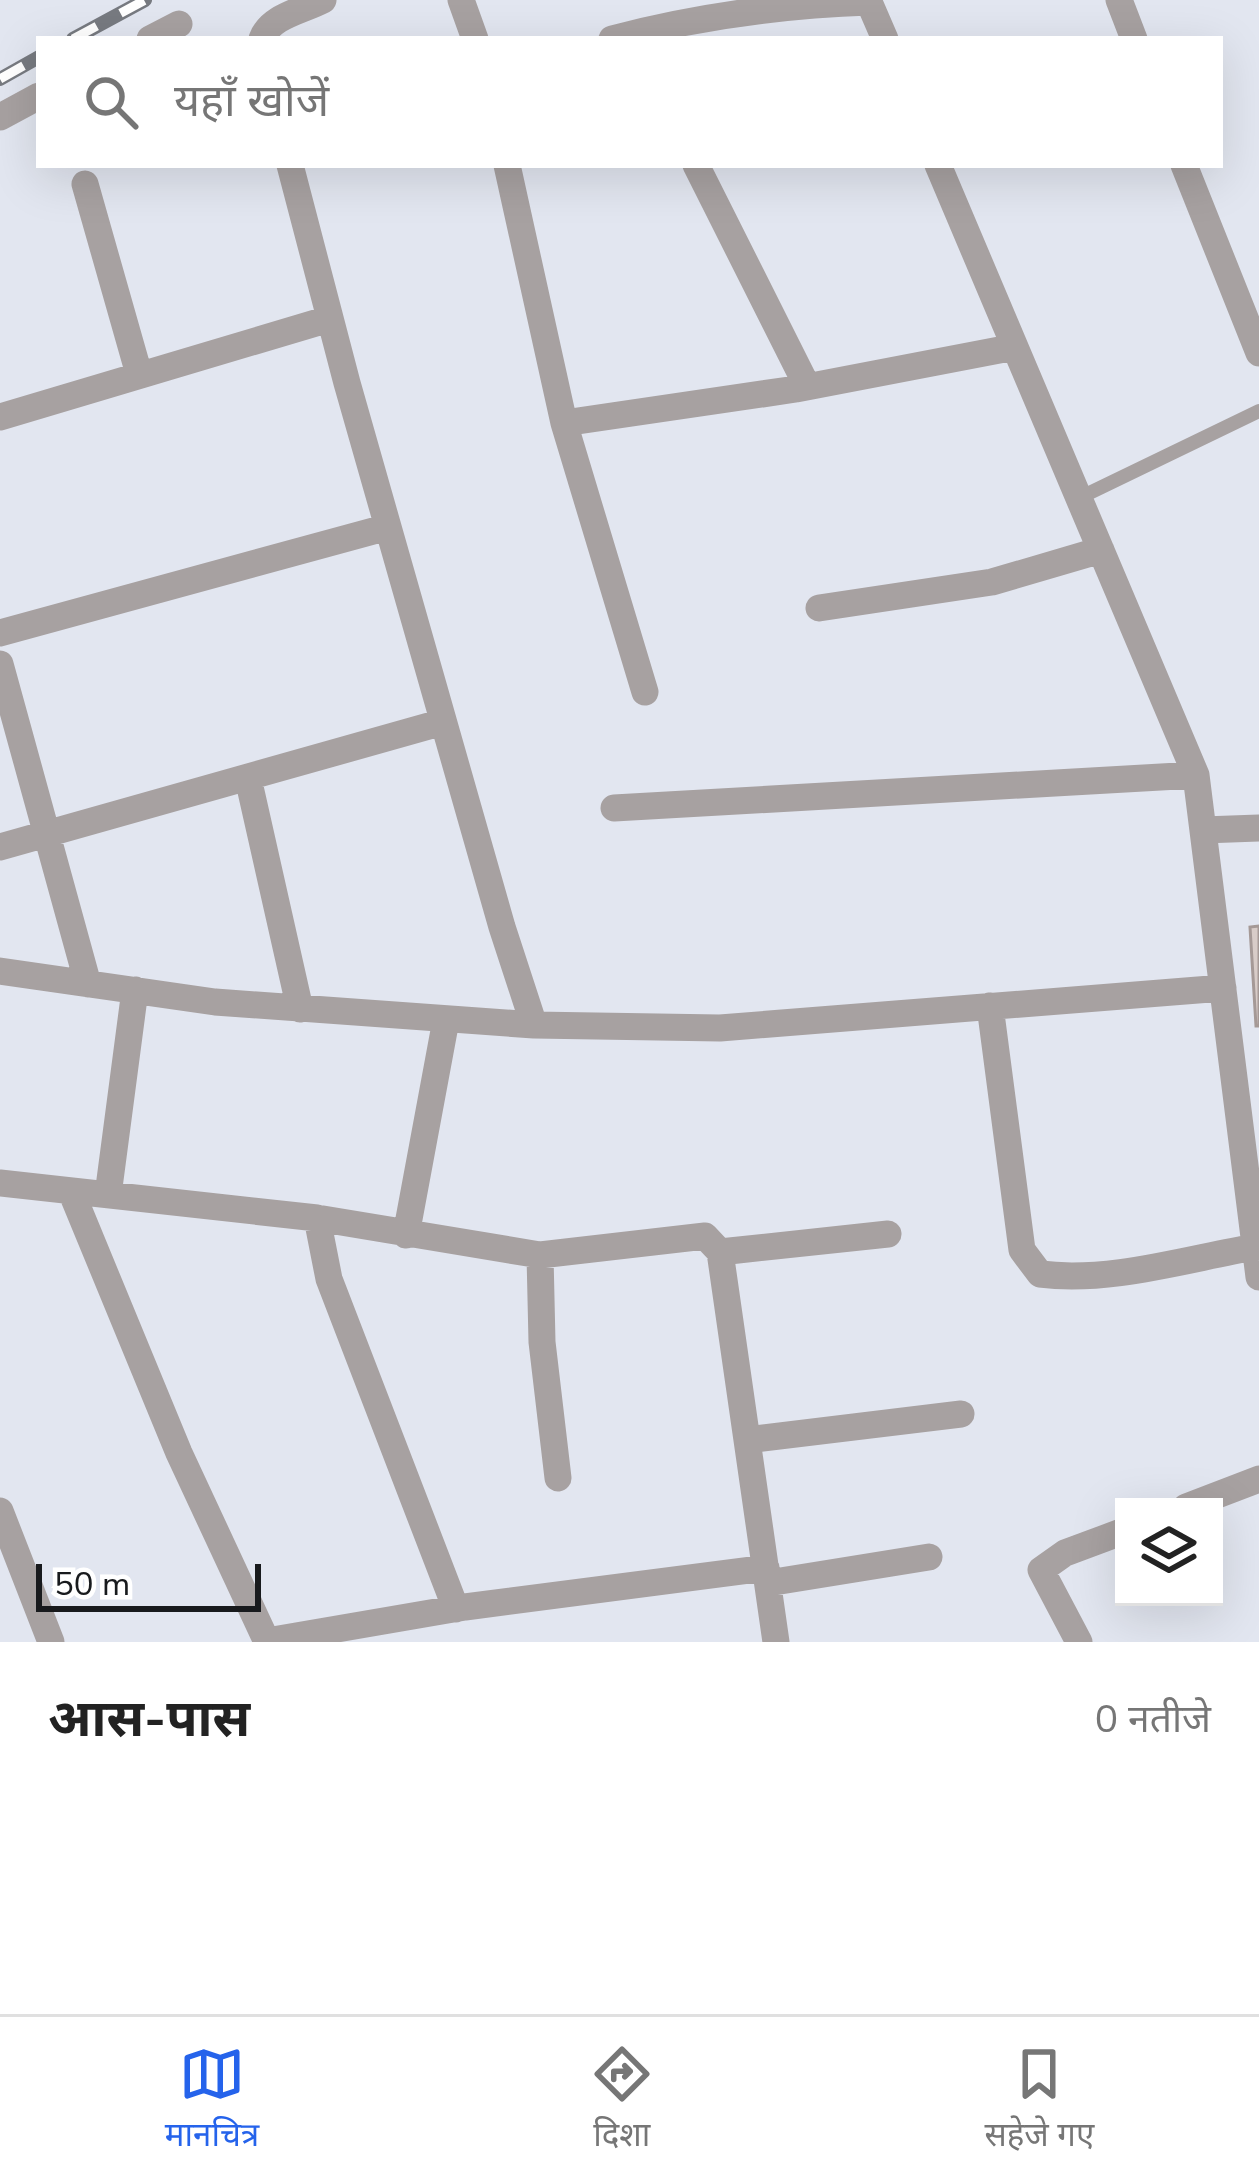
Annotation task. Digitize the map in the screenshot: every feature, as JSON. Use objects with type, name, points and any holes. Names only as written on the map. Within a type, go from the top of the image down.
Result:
[{"type":"street","points":[[263,36],[279,18],[323,0]]},
{"type":"street","points":[[461,0],[474,36]]},
{"type":"street","points":[[1119,0],[1134,36]]},
{"type":"street","points":[[652,34],[793,6],[869,1],[884,36]]},
{"type":"street","points":[[156,36],[179,24]]},
{"type":"street","points":[[0,117],[36,98]]},
{"type":"street","points":[[291,168],[443,722],[534,1025]]},
{"type":"street","points":[[508,168],[564,423],[645,692]]},
{"type":"street","points":[[697,168],[807,386]]},
{"type":"street","points":[[939,168],[1196,775],[1223,988],[1246,1068],[1259,1277]]},
{"type":"street","points":[[1185,168],[1259,353]]},
{"type":"street","points":[[85,184],[140,374]]},
{"type":"street","points":[[0,417],[329,319]]},
{"type":"street","points":[[564,423],[807,386],[1015,347]]},
{"type":"street","points":[[0,633],[388,527]]},
{"type":"street","points":[[819,608],[992,582],[1101,550]]},
{"type":"street","points":[[0,664],[88,984]]},
{"type":"street","points":[[0,847],[443,722]]},
{"type":"street","points":[[614,808],[1196,775]]},
{"type":"street","points":[[248,778],[300,1009]]},
{"type":"street","points":[[1203,830],[1259,828]]},
{"type":"street","points":[[0,971],[300,1009],[534,1025],[720,1028],[1223,988]]},
{"type":"street","points":[[108,1195],[135,991]]},
{"type":"street","points":[[990,1006],[1022,1250],[1040,1274],[1083,1276],[1255,1247]]},
{"type":"street","points":[[406,1235],[446,1020]]},
{"type":"street","points":[[0,1183],[317,1218],[540,1256],[705,1236],[720,1252],[776,1642]]},
{"type":"street","points":[[71,1191],[179,1453],[267,1641],[456,1609],[928,1558]]},
{"type":"street","points":[[317,1218],[329,1279],[456,1609]]},
{"type":"street","points":[[720,1252],[888,1234]]},
{"type":"street","points":[[540,1256],[542,1342],[558,1478]]},
{"type":"street","points":[[747,1440],[961,1414]]},
{"type":"street","points":[[1209,1498],[1259,1479]]},
{"type":"street","points":[[0,1514],[51,1642]]},
{"type":"street","points":[[1079,1642],[1040,1570],[1065,1553],[1115,1534]]},
{"type":"lane","points":[[1079,497],[1259,411]]},
{"type":"building","points":[[1259,926],[1259,1026],[1256,1026],[1250,927]]},
{"type":"railway","points":[[79,36],[145,0]]},
{"type":"railway","points":[[0,79],[36,59]]}]
